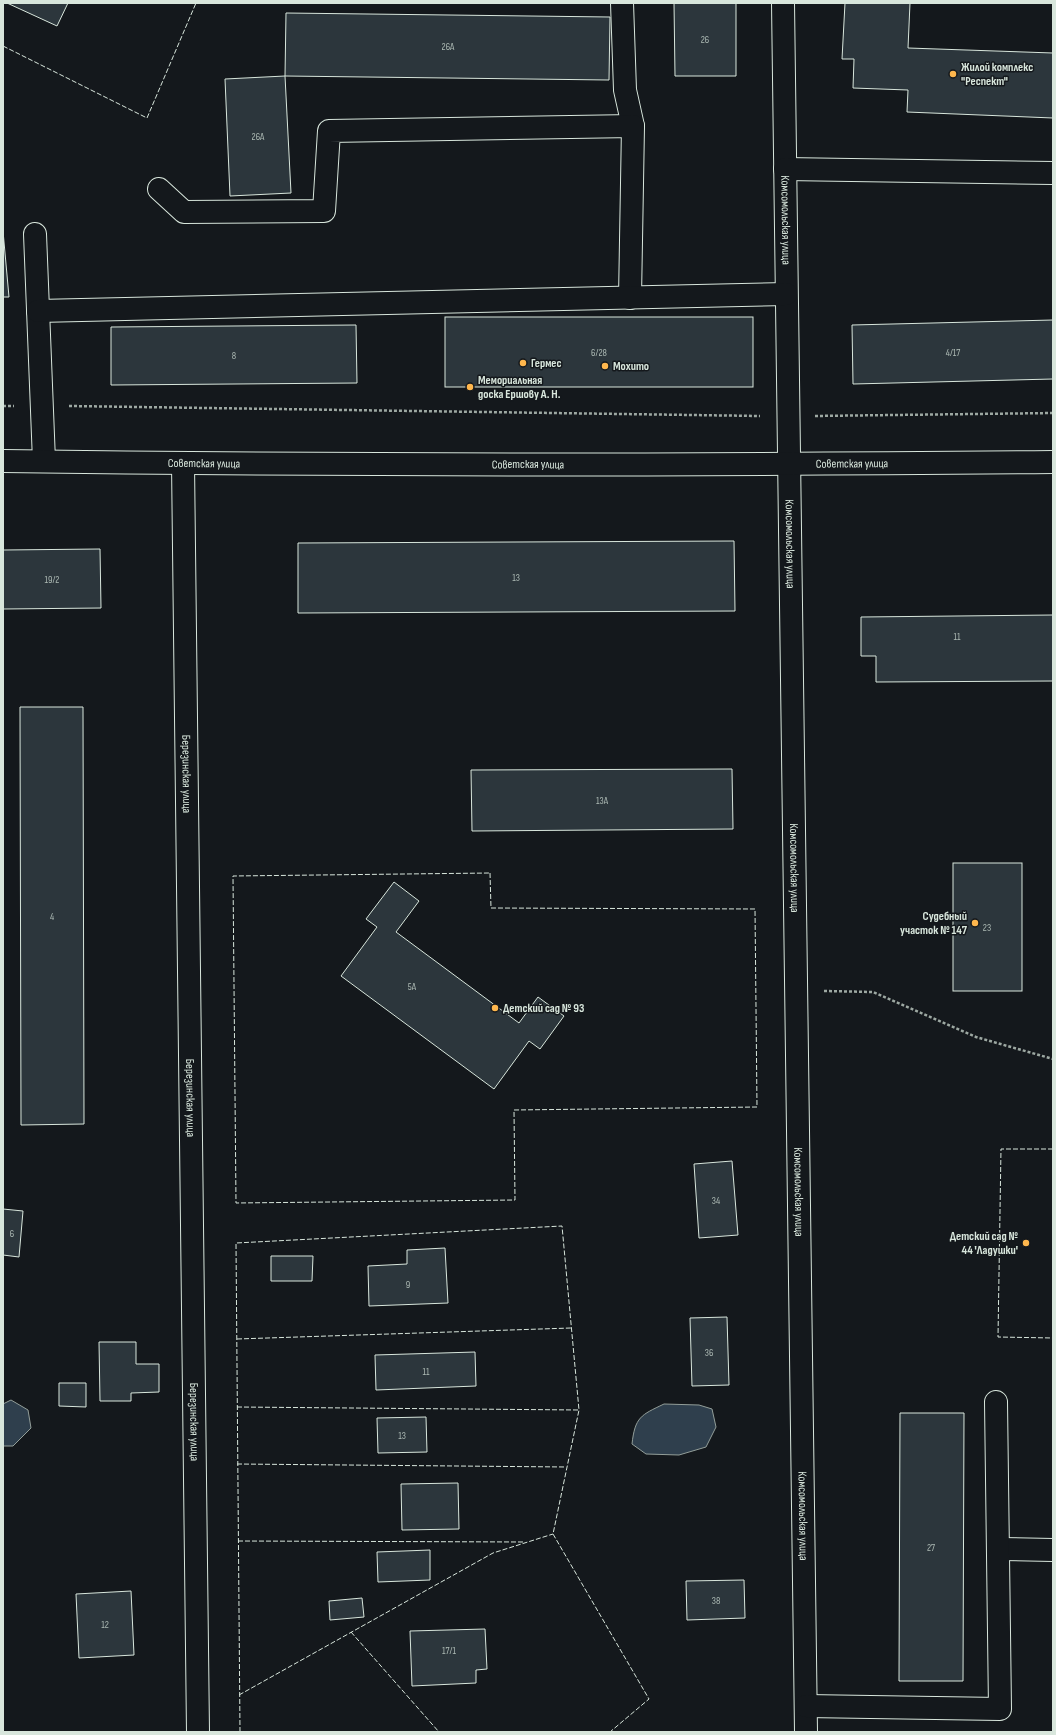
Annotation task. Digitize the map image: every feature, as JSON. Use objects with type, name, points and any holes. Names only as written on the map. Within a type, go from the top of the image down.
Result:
[{"type":"street","points":[[622,3],[625,90],[633,126],[630,298]]},
{"type":"street","name":"Комсомольская улица","points":[[783,3],[806,1732]]},
{"type":"street","points":[[159,189],[184,212],[324,211],[329,131],[633,126]]},
{"type":"street","points":[[785,169],[1053,173]]},
{"type":"street","points":[[35,234],[44,461]]},
{"type":"street","points":[[38,311],[786,294]]},
{"type":"street","name":"Советская улица","points":[[3,461],[183,464],[789,464],[1053,462]]},
{"type":"street","name":"Березинская улица","points":[[183,464],[198,1732]]},
{"type":"street","points":[[806,1706],[1000,1709],[996,1402]]},
{"type":"street","points":[[998,1550],[1053,1550]]},
{"type":"path","points":[[3,406],[788,417],[1053,413]]},
{"type":"path","points":[[796,990],[873,992],[976,1036],[1053,1059]]},
{"type":"water","points":[[11,1400],[28,1410],[31,1428],[13,1446],[3,1446],[3,1404]]},
{"type":"water","points":[[664,1404],[699,1405],[712,1409],[716,1427],[706,1447],[679,1455],[646,1454],[632,1444],[635,1428],[640,1418]]},
{"type":"building","points":[[7,3],[68,3],[57,26]]},
{"type":"building","points":[[674,3],[736,3],[736,76],[675,76]]},
{"type":"building","name":"Жилой комплекс \"Респект\"","points":[[845,3],[910,3],[908,48],[1053,53],[1053,118],[907,112],[908,90],[853,88],[854,59],[842,59]]},
{"type":"building","points":[[286,13],[610,17],[609,80],[285,76]]},
{"type":"building","points":[[285,76],[291,193],[230,196],[225,79]]},
{"type":"building","points":[[3,231],[9,297],[3,297]]},
{"type":"building","points":[[445,317],[753,317],[753,387],[445,387]]},
{"type":"building","points":[[1053,320],[1053,379],[853,384],[852,325]]},
{"type":"building","points":[[356,325],[357,383],[111,385],[111,327]]},
{"type":"building","points":[[734,541],[735,611],[298,613],[298,543]]},
{"type":"building","points":[[100,549],[101,608],[3,609],[3,550]]},
{"type":"building","points":[[1053,615],[1053,681],[876,682],[876,656],[861,656],[861,617]]},
{"type":"building","points":[[20,707],[83,707],[84,1124],[21,1125]]},
{"type":"building","points":[[732,769],[733,829],[472,831],[471,770]]},
{"type":"building","points":[[953,863],[1022,863],[1022,991],[953,991]]},
{"type":"building","points":[[394,882],[419,901],[396,932],[519,1023],[538,997],[564,1016],[540,1049],[529,1041],[494,1089],[341,976],[377,927],[366,919]]},
{"type":"building","points":[[732,1161],[738,1235],[699,1238],[694,1164]]},
{"type":"building","points":[[3,1209],[23,1211],[19,1257],[3,1255]]},
{"type":"building","points":[[445,1248],[448,1303],[369,1306],[368,1266],[407,1264],[407,1250]]},
{"type":"building","points":[[271,1256],[313,1256],[312,1281],[271,1281]]},
{"type":"building","points":[[727,1317],[729,1385],[692,1386],[690,1318]]},
{"type":"building","points":[[99,1342],[136,1342],[136,1364],[159,1364],[159,1392],[131,1393],[131,1401],[100,1401]]},
{"type":"building","points":[[475,1352],[476,1386],[376,1390],[375,1355]]},
{"type":"building","points":[[59,1383],[86,1383],[86,1407],[59,1406]]},
{"type":"building","points":[[900,1413],[964,1413],[963,1681],[899,1681]]},
{"type":"building","points":[[426,1417],[427,1452],[378,1453],[377,1418]]},
{"type":"building","points":[[458,1483],[459,1529],[402,1530],[401,1484]]},
{"type":"building","points":[[430,1550],[430,1580],[378,1582],[377,1552]]},
{"type":"building","points":[[744,1580],[745,1618],[687,1620],[686,1581]]},
{"type":"building","points":[[131,1591],[134,1655],[79,1658],[76,1594]]},
{"type":"building","points":[[362,1598],[364,1617],[330,1620],[329,1601]]},
{"type":"building","points":[[485,1629],[487,1669],[476,1670],[476,1683],[412,1686],[410,1631]]},
{"type":"fence","points":[[3,46],[147,118],[196,3]]},
{"type":"fence","points":[[490,873],[491,908],[755,909],[757,1107],[514,1110],[515,1200],[236,1203],[233,876],[490,873]]},
{"type":"fence","points":[[1053,1149],[1001,1149],[998,1337],[1053,1338]]},
{"type":"fence","points":[[240,1732],[236,1243],[562,1226],[579,1410],[553,1534],[649,1699],[610,1732]]},
{"type":"fence","points":[[237,1339],[571,1328]]},
{"type":"fence","points":[[237,1407],[579,1410]]},
{"type":"fence","points":[[237,1464],[566,1467]]},
{"type":"fence","points":[[239,1695],[493,1553],[553,1534]]},
{"type":"fence","points":[[238,1541],[524,1542]]},
{"type":"fence","points":[[351,1632],[439,1732]]},
{"type":"place","name":"Жилой комплекс \"Респект\"","points":[[953,74]]},
{"type":"place","name":"Гермес","points":[[523,363]]},
{"type":"place","name":"Мохито","points":[[605,366]]},
{"type":"place","name":"Мемориальная доска Ершову А. Н.","points":[[470,387]]},
{"type":"place","name":"Судебный участок № 147","points":[[975,923]]},
{"type":"place","name":"Детский сад № 93","points":[[495,1008]]},
{"type":"place","name":"Детский сад № 44 'Ладушки'","points":[[1026,1243]]}]
